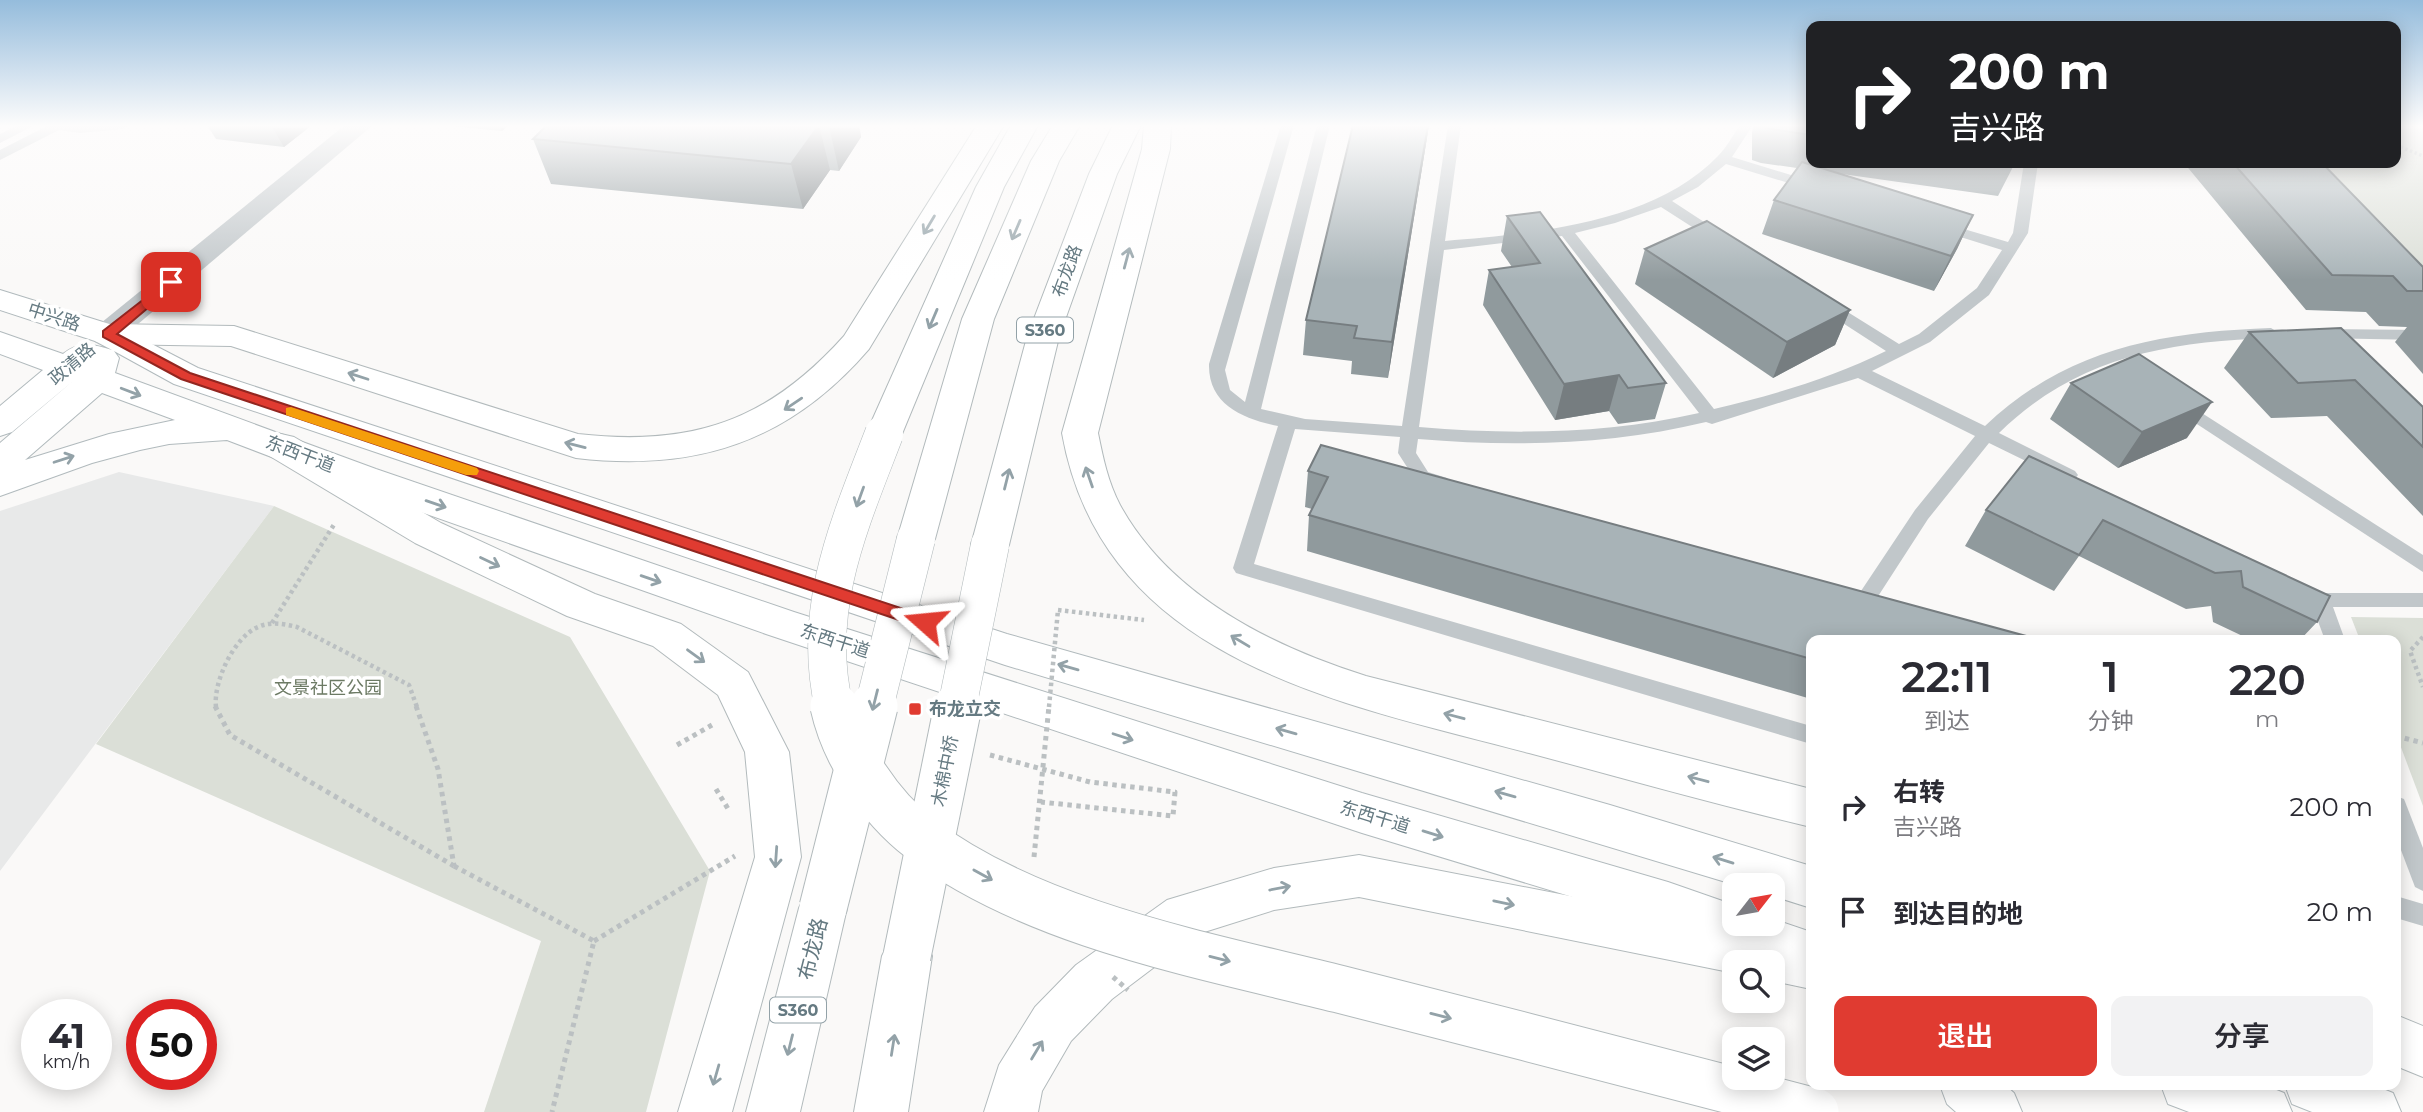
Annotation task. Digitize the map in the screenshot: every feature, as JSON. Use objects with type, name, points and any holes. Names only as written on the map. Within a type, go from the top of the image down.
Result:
[{"type":"main road","points":[[107,334],[234,336],[576,446],[606,451],[661,449],[710,439],[752,426],[786,410],[837,368],[857,342],[958,177]]},
{"type":"main road","points":[[996,177],[884,433],[838,556],[829,601],[824,653],[836,715],[869,784],[920,837],[988,879],[1147,940],[1815,1112]]},
{"type":"main road","name":"布龙路","points":[[773,1112],[916,539],[978,319],[1038,177]]},
{"type":"main road","name":"布龙路","points":[[990,545],[1043,338],[1102,177]]},
{"type":"main road","points":[[1149,177],[1080,433],[1087,475],[1112,522],[1135,555],[1168,588],[1211,622],[1270,658],[1313,676],[1366,693],[1806,807]]},
{"type":"main road","name":"中兴路","points":[[0,300],[107,334]]},
{"type":"main road","name":"政清路","points":[[0,462],[82,373],[107,334]]},
{"type":"main road","name":"东西干道","points":[[107,334],[186,376],[1005,649],[1610,825],[1806,885]]},
{"type":"main road","points":[[0,342],[82,373]]},
{"type":"main road","name":"政清路","points":[[0,424],[82,373]]},
{"type":"main road","name":"东西干道","points":[[82,373],[363,478],[1112,734],[1362,813],[1668,904],[1806,953]]},
{"type":"main road","points":[[0,483],[71,457],[132,441],[192,431],[239,432]]},
{"type":"main road","points":[[281,446],[428,533],[581,605],[667,635],[733,684],[767,752],[778,857],[705,1112]]},
{"type":"main road","name":"木棉中桥","points":[[881,1112],[907,956],[990,545]]},
{"type":"main road","points":[[1011,1112],[1018,1083],[1053,1024],[1094,982],[1184,916],[1274,889],[1359,876],[1806,965]]},
{"type":"main road","points":[[1971,1090],[1995,1112]]},
{"type":"main road","points":[[2201,1090],[2265,1112]]},
{"type":"main road","points":[[2323,1090],[2375,1112]]},
{"type":"street","points":[[107,334],[297,177]]},
{"type":"lane","points":[[1272,177],[1217,364],[1216,378],[1222,391],[1234,403],[1251,413],[1288,422],[1489,439],[1548,438],[1632,430],[1712,418],[1778,401],[1860,372],[1900,352],[1964,307],[1989,284],[2013,248],[2026,214],[2031,177]]},
{"type":"lane","points":[[1251,413],[1311,177]]},
{"type":"lane","points":[[1447,177],[1407,453],[1422,477],[1462,487]]},
{"type":"lane","points":[[1437,246],[1504,242],[1566,232],[1617,219],[1661,201],[1701,177]]},
{"type":"lane","points":[[1782,177],[1829,191]]},
{"type":"lane","points":[[1661,201],[1729,244]]},
{"type":"lane","points":[[1921,219],[2013,248]]},
{"type":"lane","points":[[1566,232],[1712,418]]},
{"type":"lane","points":[[1809,295],[1900,352]]},
{"type":"lane","points":[[1868,596],[1906,536],[1987,435],[2034,393],[2062,377],[2109,358],[2164,343],[2203,337],[2295,333],[2423,335]]},
{"type":"lane","points":[[2327,334],[2346,353]]},
{"type":"lane","points":[[2109,358],[2132,373]]},
{"type":"lane","points":[[1860,372],[2086,484]]},
{"type":"lane","points":[[2167,396],[2423,565]]},
{"type":"lane","points":[[1288,422],[1242,568],[1806,734]]},
{"type":"lane","points":[[2333,635],[2314,597],[2423,600]]},
{"type":"lane","points":[[2401,820],[2423,880]]},
{"type":"lane","points":[[2401,908],[2423,915]]},
{"type":"path","points":[[271,624],[335,523]]},
{"type":"path","points":[[1033,865],[1058,610],[1144,620]]},
{"type":"path","points":[[454,866],[438,769],[409,685],[297,626],[271,624],[244,635],[220,677],[215,705],[230,735],[454,866],[594,941]]},
{"type":"path","points":[[2423,637],[2410,651],[2423,687]]},
{"type":"path","points":[[677,745],[716,723]]},
{"type":"path","points":[[2401,738],[2423,743]]},
{"type":"path","points":[[1041,802],[1173,816],[1175,792],[1090,782]]},
{"type":"path","points":[[552,1112],[594,941],[739,853]]},
{"type":"path","points":[[1108,972],[1128,990]]},
{"type":"shaded area","points":[[119,472],[274,506],[0,871],[0,511]]},
{"type":"green space","points":[[2321,177],[2423,177],[2423,282]]},
{"type":"green space","name":"文景社区公园","points":[[274,506],[570,637],[710,871],[646,1112],[484,1112],[541,941],[96,744]]},
{"type":"green space","points":[[2351,617],[2423,618],[2423,806],[2401,747],[2401,635],[2358,635]]},
{"type":"building","points":[[1340,177],[1419,177],[1392,342],[1354,338],[1357,326],[1306,320]]},
{"type":"building","points":[[1791,177],[1850,177],[1973,215],[1951,256],[1774,200]]},
{"type":"building","points":[[2245,177],[2335,177],[2423,267],[2423,291],[2407,291],[2393,276],[2332,275]]},
{"type":"building","points":[[1540,212],[1666,383],[1628,388],[1619,375],[1564,384],[1489,270],[1540,263],[1507,216]]},
{"type":"building","points":[[1707,221],[1850,310],[1787,342],[1645,249]]},
{"type":"building","points":[[2341,328],[2423,407],[2423,447],[2355,380],[2298,383],[2249,332]]},
{"type":"building","points":[[2139,354],[2212,402],[2142,432],[2071,383]]},
{"type":"building","points":[[1321,445],[2023,635],[1806,635],[1806,658],[1309,515],[1328,477],[1308,471]]},
{"type":"building","points":[[2029,456],[2330,596],[2317,622],[2243,587],[2241,571],[2215,573],[2103,520],[2079,555],[1986,510]]},
{"type":"slow traffic","points":[[291,411],[472,471]]},
{"type":"place","name":"布龙立交","points":[[915,709]]},
{"type":"route","points":[[171,282],[107,334],[186,376],[925,622]]}]
